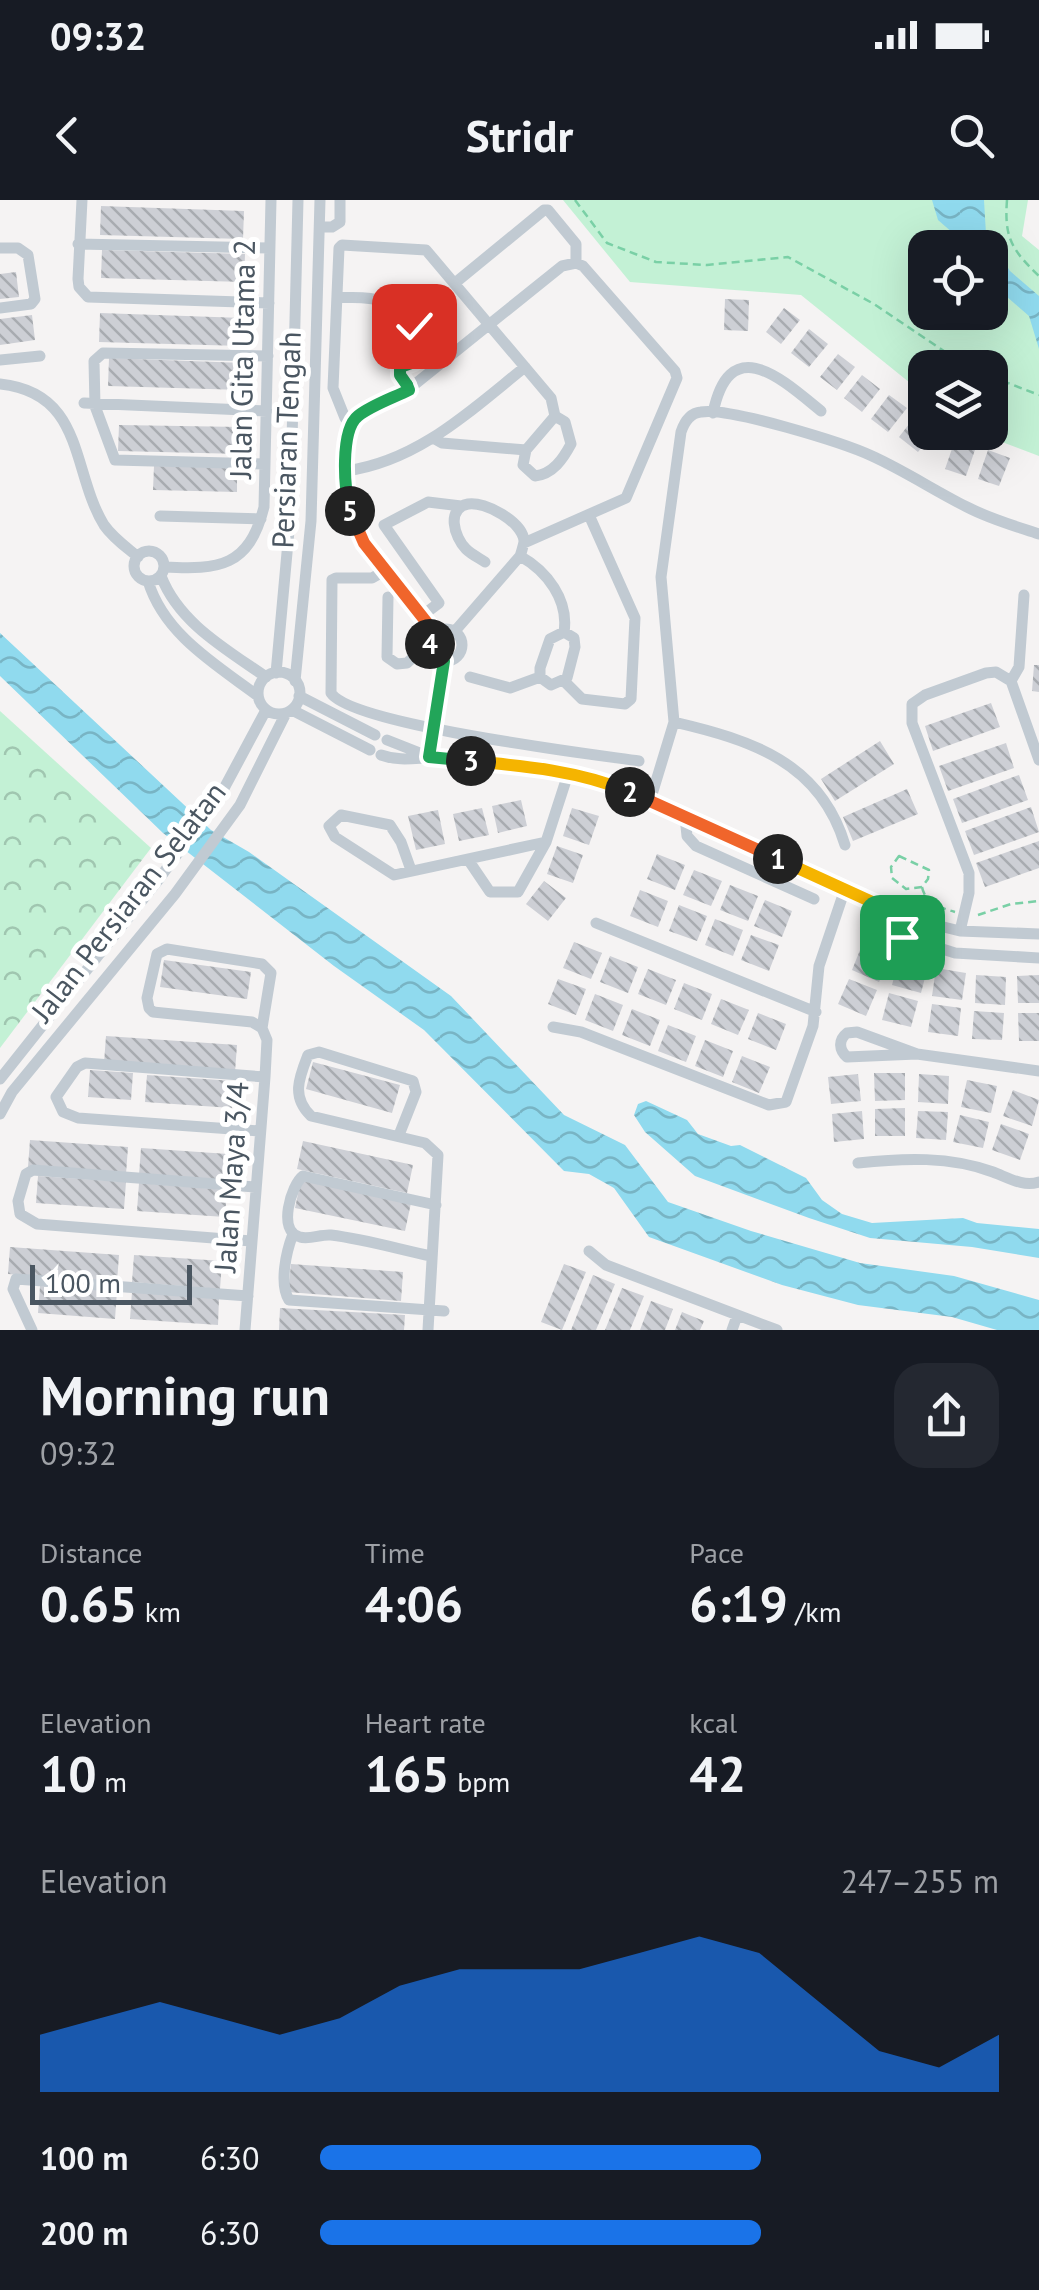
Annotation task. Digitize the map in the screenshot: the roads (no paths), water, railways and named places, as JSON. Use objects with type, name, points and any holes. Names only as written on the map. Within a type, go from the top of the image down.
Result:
[{"type":"street","points":[[82,200],[78,279],[83,293],[96,299],[269,303]]},
{"type":"street","name":"Jalan Gita Utama 2","points":[[261,519],[266,464],[271,200]]},
{"type":"street","name":"Persiaran Tengah","points":[[271,675],[290,520],[298,200]]},
{"type":"street","name":"Persiaran Tengah","points":[[295,681],[311,521],[320,200]]},
{"type":"street","points":[[320,227],[332,228],[340,222],[340,200]]},
{"type":"street","points":[[454,283],[544,210],[576,244],[576,263]]},
{"type":"street","points":[[78,244],[270,248]]},
{"type":"street","points":[[352,423],[333,388],[338,248],[342,245],[426,250],[552,398],[555,416],[526,450],[523,465],[535,476],[542,476],[561,462],[572,438],[561,417],[555,416]]},
{"type":"street","points":[[0,308],[34,302],[28,255],[4,247]]},
{"type":"street","points":[[435,633],[358,532],[348,505],[346,471],[346,440],[352,423],[356,417],[409,390],[562,266],[576,263],[583,266],[677,378],[628,496],[524,542]]},
{"type":"street","points":[[337,297],[381,300],[393,307],[400,324]]},
{"type":"street","points":[[400,367],[414,362],[422,345],[418,329],[410,324],[400,324],[393,332],[389,348],[409,390]]},
{"type":"street","points":[[266,464],[115,460],[89,404],[94,361],[100,354],[268,356]]},
{"type":"street","points":[[0,360],[40,356]]},
{"type":"street","points":[[346,471],[374,467],[436,439],[525,367]]},
{"type":"street","points":[[713,412],[721,384],[729,376],[750,368],[774,372],[821,410]]},
{"type":"street","points":[[0,384],[45,401],[58,414],[80,454],[104,524],[138,557]]},
{"type":"street","points":[[89,404],[267,410]]},
{"type":"street","points":[[650,802],[674,722],[661,577],[684,423],[700,412],[713,412],[776,424],[868,454],[925,481],[965,506],[1039,534]]},
{"type":"street","points":[[436,439],[442,443],[526,450]]},
{"type":"street","points":[[423,616],[439,603],[384,525],[428,502],[476,504],[512,522],[524,536],[524,542],[520,556],[455,631]]},
{"type":"street","points":[[461,506],[454,528],[466,549],[485,562]]},
{"type":"street","points":[[564,681],[582,699],[626,704],[631,699],[635,618],[589,515]]},
{"type":"street","points":[[160,516],[261,519],[256,534],[227,564],[158,575],[137,574],[134,566],[146,552],[162,558],[158,575],[166,620],[199,652],[258,696],[266,710],[276,714],[289,711],[375,753],[406,760],[429,757],[516,765],[596,780],[907,918],[960,931],[1039,934]]},
{"type":"street","points":[[651,520],[668,522]]},
{"type":"street","points":[[520,556],[533,563],[559,594],[566,616],[564,632]]},
{"type":"street","points":[[386,570],[372,578],[332,580],[332,696],[348,706],[433,729],[640,762]]},
{"type":"street","points":[[158,575],[178,608],[210,638],[271,675],[287,674],[295,681],[299,696],[381,738],[429,757]]},
{"type":"street","points":[[1010,681],[1019,667],[1024,595]]},
{"type":"street","points":[[388,597],[385,650],[389,660],[407,663],[420,650],[430,648]]},
{"type":"street","points":[[445,629],[455,631],[462,650],[456,658],[444,661],[430,648],[435,633],[445,629]]},
{"type":"street","points":[[540,678],[547,644],[553,636],[564,632],[576,644],[564,681]]},
{"type":"street","points":[[429,757],[444,661]]},
{"type":"street","points":[[960,931],[970,893],[968,874],[912,722],[912,704],[925,695],[996,672],[1010,681],[1039,760]]},
{"type":"street","points":[[258,696],[260,685],[271,675]]},
{"type":"street","points":[[470,677],[510,688],[540,678],[552,685],[564,681]]},
{"type":"street","name":"Jalan Persiaran Selatan","points":[[0,1114],[12,1092],[175,894],[240,806],[299,696]]},
{"type":"street","name":"Jalan Persiaran Selatan","points":[[0,1079],[159,880],[221,794],[266,710]]},
{"type":"street","points":[[674,722],[760,748],[796,769],[830,810],[845,845]]},
{"type":"street","points":[[469,861],[490,892],[512,894],[521,887],[546,842],[568,774]]},
{"type":"street","points":[[412,870],[402,842],[390,826],[341,815],[332,821],[335,837],[394,875],[546,842]]},
{"type":"street","points":[[685,817],[687,836],[696,846],[814,899]]},
{"type":"street","points":[[774,881],[782,861]]},
{"type":"street","points":[[553,1027],[581,1032],[760,1102],[786,1102],[816,1012],[819,966],[845,889]]},
{"type":"street","points":[[902,937],[907,918]]},
{"type":"street","points":[[596,923],[816,1012]]},
{"type":"street","points":[[873,927],[956,953],[1039,958]]},
{"type":"street","points":[[1012,958],[1014,934]]},
{"type":"street","name":"Jalan Maya 3/4","points":[[245,1330],[265,1077],[266,1040],[262,1028],[271,977],[262,964],[163,950],[155,958],[148,1008],[160,1014],[252,1022],[262,1028]]},
{"type":"street","points":[[917,1054],[857,1032],[847,1033],[840,1042],[848,1057],[917,1054],[1039,1072]]},
{"type":"street","points":[[399,1136],[416,1092],[413,1082],[319,1052],[307,1058],[297,1093],[311,1116],[425,1143],[438,1154],[428,1330]]},
{"type":"street","points":[[260,1131],[78,1118],[59,1108],[58,1093],[76,1068],[84,1064],[265,1077]]},
{"type":"street","points":[[858,1163],[894,1159],[941,1161],[988,1170],[1023,1184],[1038,1182]]},
{"type":"street","points":[[251,1241],[37,1224],[20,1214],[18,1201],[26,1174],[33,1170],[255,1187]]},
{"type":"street","points":[[297,1236],[288,1225],[288,1213],[296,1182],[303,1176],[436,1204]]},
{"type":"street","points":[[297,1236],[330,1235],[431,1256]]},
{"type":"street","points":[[297,1236],[287,1250],[284,1292],[289,1300],[444,1311]]},
{"type":"street","points":[[589,1251],[606,1265],[778,1330]]},
{"type":"street","points":[[32,1330],[12,1289],[16,1279],[248,1296]]},
{"type":"street","points":[[732,1330],[737,1316]]},
{"type":"water","points":[[932,200],[984,200],[986,230],[949,230],[938,220]]},
{"type":"water","points":[[1008,268],[1039,296],[1039,349],[1029,316],[1008,298]]},
{"type":"water","points":[[0,633],[211,830],[249,852],[451,996],[564,1115],[625,1145],[668,1202],[860,1263],[954,1276],[1039,1300],[1039,1330],[997,1330],[952,1317],[858,1305],[782,1285],[649,1237],[614,1188],[589,1174],[564,1171],[424,1030],[334,966],[163,833],[0,676]]},
{"type":"water","points":[[646,1101],[687,1120],[698,1134],[731,1146],[740,1145],[806,1178],[822,1200],[842,1214],[872,1223],[963,1218],[1039,1229],[1039,1258],[972,1247],[870,1238],[695,1176],[645,1132],[634,1115],[638,1104]]}]
